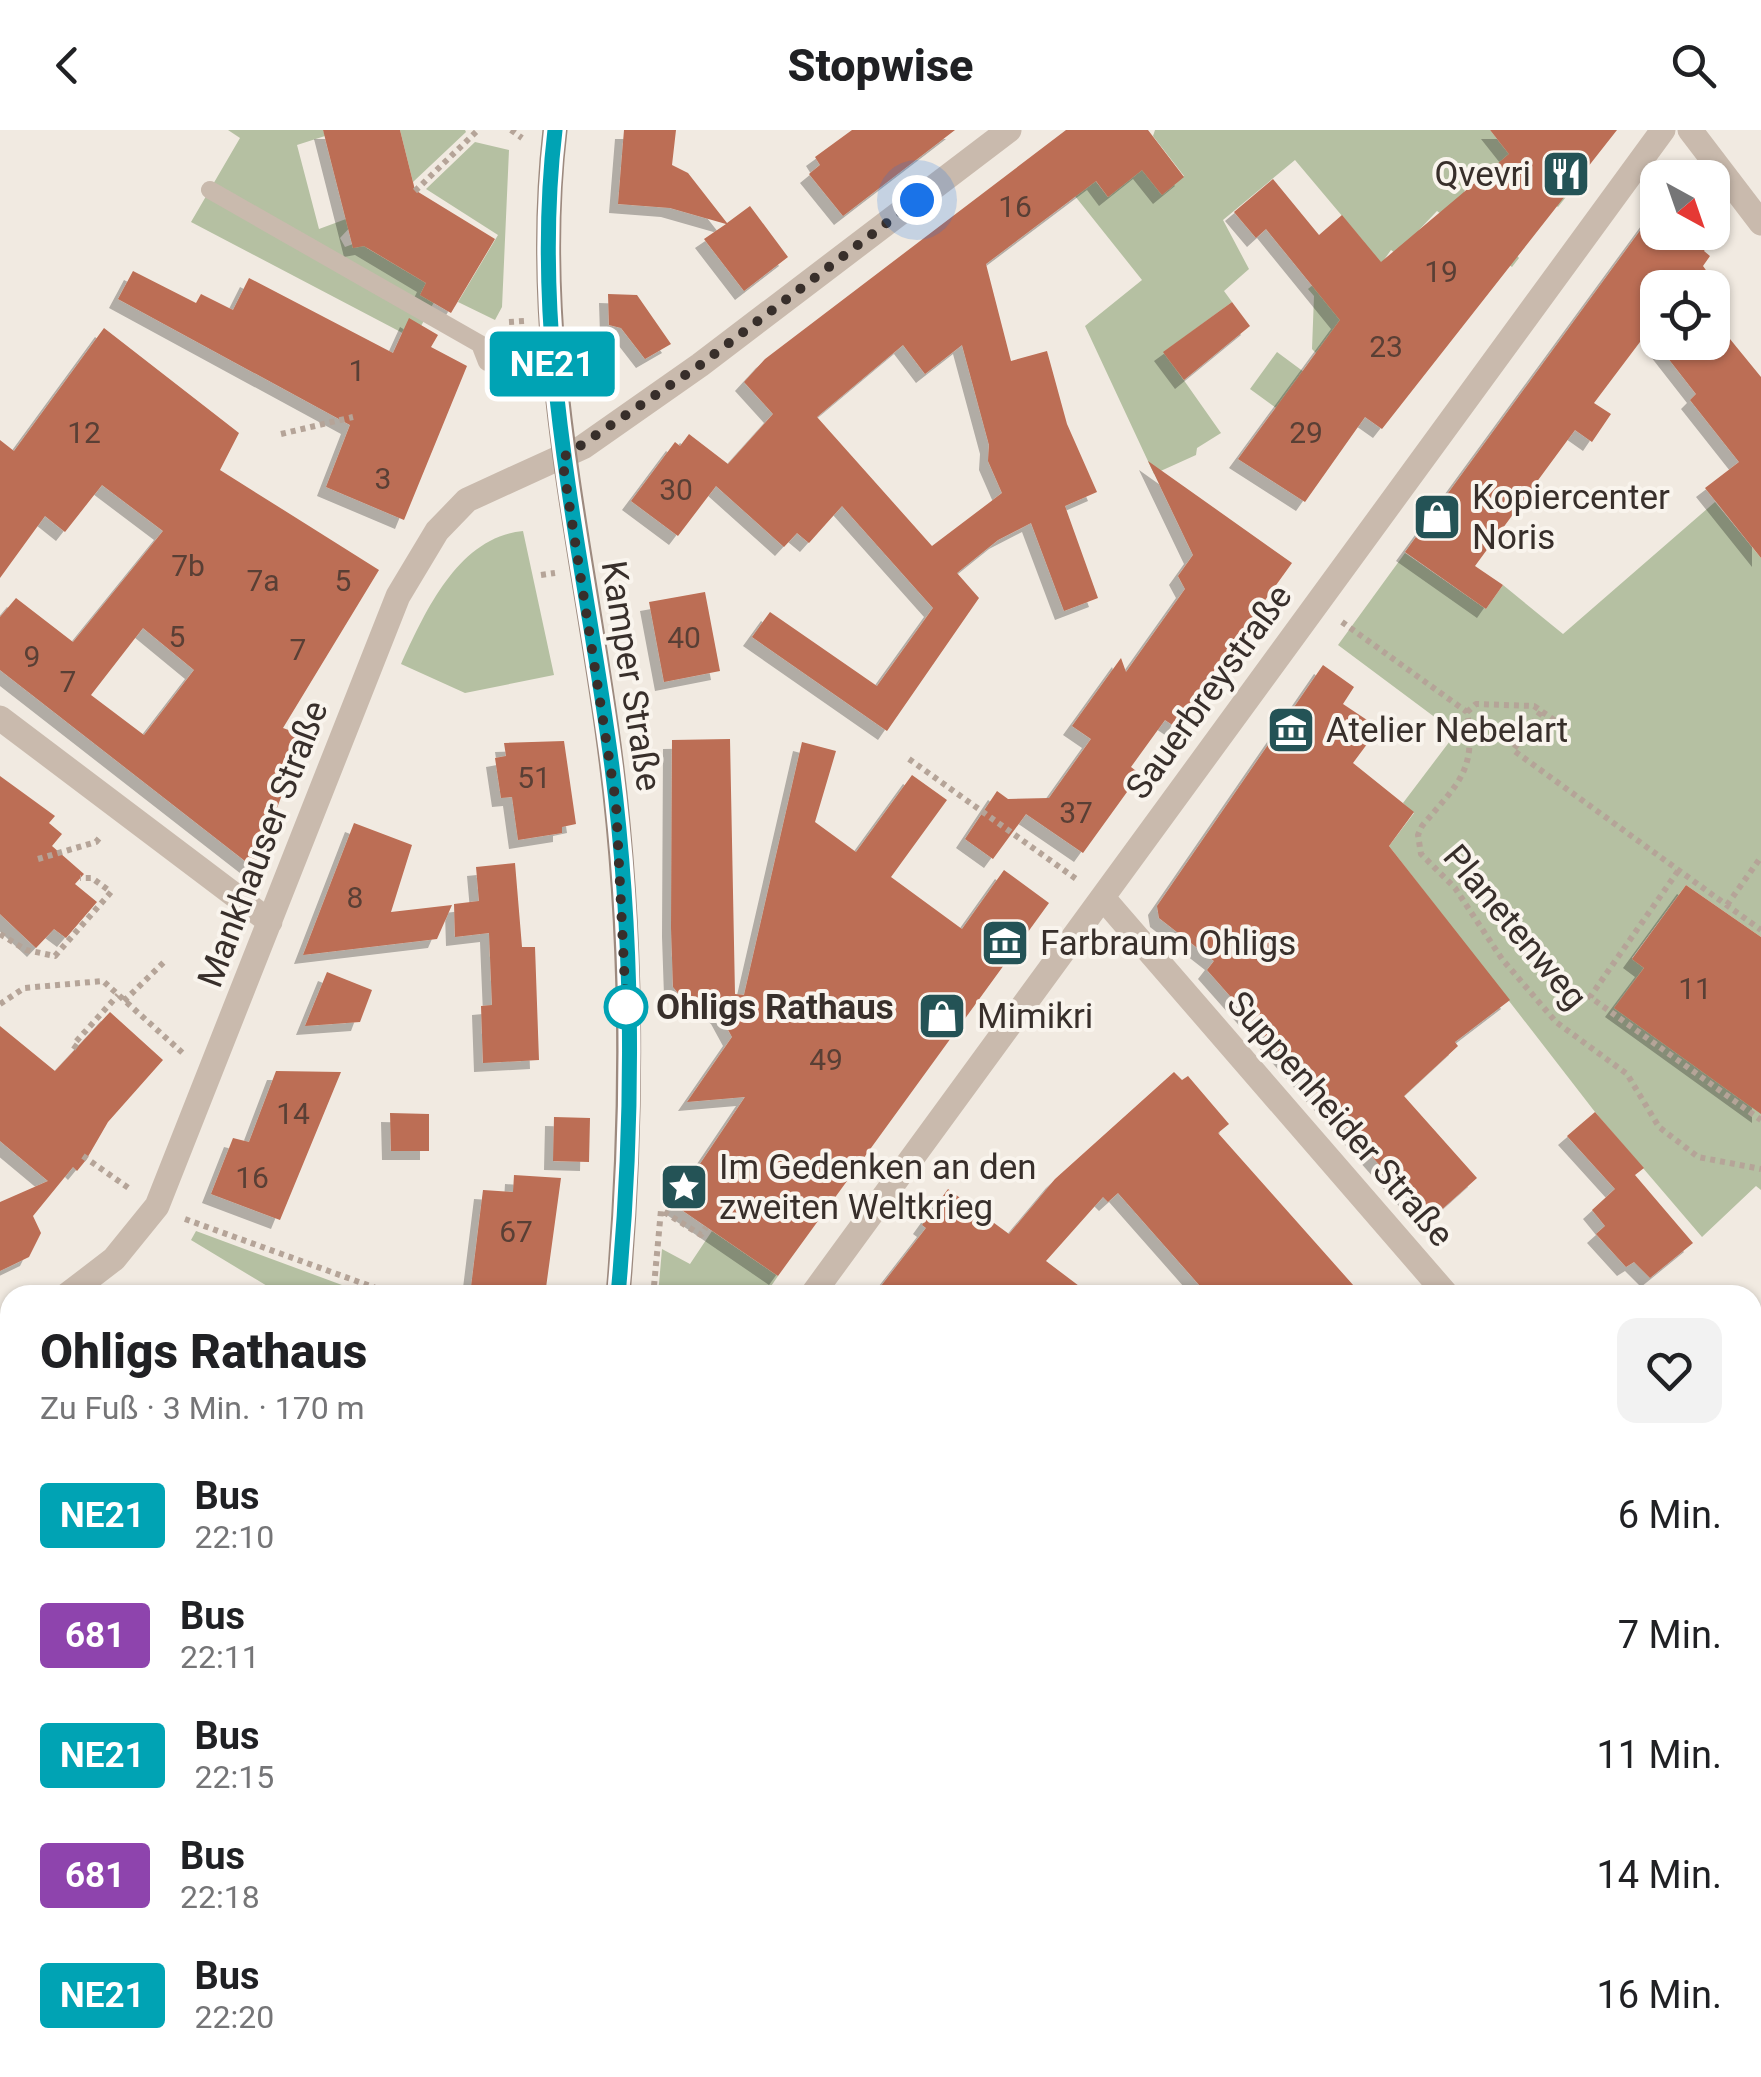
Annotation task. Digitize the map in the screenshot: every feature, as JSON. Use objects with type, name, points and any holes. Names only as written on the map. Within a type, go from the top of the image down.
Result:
[{"type":"main road","name":"Kamper Straße","points":[[555,130],[547,198],[547,282],[562,458],[606,725],[622,872],[627,1142],[619,1285]]},
{"type":"street","name":"Mankhauser Straße","points":[[80,1285],[114,1259],[157,1206],[398,596],[428,544],[467,500],[562,458],[700,365],[1009,130]]},
{"type":"street","name":"Sauerbreystraße","points":[[819,1285],[1664,130]]},
{"type":"street","points":[[1690,130],[1761,223]]},
{"type":"street","points":[[0,718],[270,922]]},
{"type":"street","name":"Suppenheider Straße","points":[[1103,898],[1438,1285]]},
{"type":"lane","points":[[210,190],[480,344],[487,362]]},
{"type":"path","points":[[415,191],[478,130]]},
{"type":"path","points":[[511,130],[522,138]]},
{"type":"path","points":[[281,434],[353,418]]},
{"type":"path","points":[[1350,628],[1467,712],[1476,704],[1534,706],[1567,729]]},
{"type":"path","name":"Planetenweg","points":[[1467,712],[1473,748],[1463,777],[1422,826],[1418,835],[1421,854],[1455,888],[1502,959],[1556,1022],[1627,1074],[1658,1127],[1698,1157],[1761,1169]]},
{"type":"path","points":[[1541,712],[1513,750],[1761,930]]},
{"type":"path","points":[[909,759],[1103,898]]},
{"type":"path","points":[[38,860],[96,842],[122,811]]},
{"type":"path","points":[[1727,906],[1761,857]]},
{"type":"path","points":[[1678,871],[1590,997],[1761,1120]]},
{"type":"path","points":[[0,934],[55,956],[111,892],[92,878],[80,878]]},
{"type":"path","points":[[77,1048],[73,1044],[166,960]]},
{"type":"path","points":[[0,1004],[24,988],[103,981],[210,1076]]},
{"type":"path","points":[[82,1156],[126,1187]]},
{"type":"path","points":[[157,1206],[368,1285]]},
{"type":"path","points":[[654,1285],[662,1210],[701,1235],[706,1227]]},
{"type":"green space","points":[[228,130],[323,130],[325,136],[297,145],[319,229],[346,219],[353,224],[340,238],[345,247],[364,240],[367,248],[440,291],[414,339],[191,222],[240,138]]},
{"type":"green space","points":[[400,130],[465,130],[466,132],[413,182]]},
{"type":"green space","points":[[1155,130],[1490,130],[1506,150],[1566,197],[1558,207],[1511,172],[1496,191],[1483,175],[1464,191],[1519,258],[1512,267],[1437,211],[1419,230],[1403,259],[1391,250],[1317,354],[1312,349],[1314,296],[1308,289],[1364,242],[1295,160],[1223,220],[1249,269],[1224,291],[1232,302],[1164,352],[1221,433],[1197,448],[1196,455],[1154,474],[1085,326],[1142,280],[1067,186],[1087,170],[1108,197],[1134,159],[1162,194],[1184,176],[1153,136]]},
{"type":"green space","points":[[475,142],[509,150],[502,307],[495,320],[458,302],[498,235],[426,189]]},
{"type":"green space","points":[[1277,352],[1304,372],[1276,408],[1250,389]]},
{"type":"green space","points":[[1715,502],[1761,558],[1761,937],[1686,885],[1632,958],[1644,968],[1615,1008],[1761,1104],[1761,1190],[1756,1186],[1702,1237],[1595,1112],[1389,846],[1414,813],[1403,803],[1456,733],[1338,645],[1405,553],[1486,609],[1503,585],[1563,634]]},
{"type":"green space","points":[[523,531],[554,675],[465,693],[401,664],[433,601],[462,562],[500,536]]},
{"type":"green space","points":[[196,1231],[342,1285],[265,1285],[191,1240]]},
{"type":"green space","points":[[712,1231],[778,1276],[772,1285],[659,1285],[662,1249],[690,1264]]},
{"type":"building","points":[[323,130],[400,130],[415,190],[495,239],[451,313],[420,295],[426,283],[364,246],[353,248]]},
{"type":"building","points":[[624,130],[676,130],[672,165],[688,173],[727,223],[750,206],[788,257],[744,291],[704,239],[726,224],[670,208],[618,204]]},
{"type":"building","points":[[852,130],[955,130],[843,216],[809,174],[820,165],[815,157]]},
{"type":"building","points":[[1066,130],[1148,130],[1184,177],[1162,195],[1142,170],[1108,197],[1096,181],[986,264],[1011,361],[1047,351],[1067,424],[1097,492],[1065,506],[1098,598],[1064,611],[1031,523],[998,540],[957,573],[979,598],[887,731],[752,637],[770,612],[877,686],[933,608],[842,506],[809,543],[797,533],[784,547],[716,486],[678,536],[631,501],[675,442],[680,446],[689,434],[728,464],[773,414],[744,382],[765,359]],"holes":[[[903,345],[925,374],[962,345],[989,445],[988,461],[1002,493],[932,546],[817,417]]]},
{"type":"building","points":[[1490,130],[1617,130],[1382,429],[1365,417],[1305,502],[1238,459],[1340,320],[1266,229],[1256,238],[1234,212],[1273,179],[1319,235],[1342,215],[1381,262],[1509,154]]},
{"type":"building","points":[[1640,231],[1640,250],[1705,250],[1710,256],[1703,266],[1706,270],[1640,270],[1640,342],[1594,403],[1611,414],[1592,442],[1575,430],[1475,566],[1503,585],[1486,609],[1405,552]]},
{"type":"building","points":[[133,271],[196,303],[201,294],[233,310],[249,278],[393,353],[409,318],[438,335],[431,347],[467,366],[404,520],[326,487],[350,425],[118,299]]},
{"type":"building","points":[[608,294],[637,295],[671,344],[645,359],[621,328],[609,325]]},
{"type":"building","points":[[1232,302],[1250,326],[1184,380],[1163,352]]},
{"type":"building","points":[[104,328],[239,433],[220,470],[379,570],[283,728],[305,736],[280,785],[285,787],[254,868],[0,670],[0,617],[16,598],[73,642],[163,531],[102,485],[65,532],[45,516],[0,578],[0,440],[14,451]],"holes":[[[143,628],[194,670],[144,735],[91,695]]]},
{"type":"building","points":[[1730,339],[1761,377],[1761,558],[1705,488],[1739,462],[1690,400],[1696,394],[1669,360],[1730,360]]},
{"type":"building","points":[[1148,461],[1292,563],[1174,726],[1165,720],[1131,767],[1140,774],[1083,853],[1026,814],[993,859],[965,839],[997,791],[1008,799],[1049,798],[1091,739],[1072,726],[1121,658],[1126,672],[1185,589],[1178,576],[1193,555]]},
{"type":"building","points":[[705,592],[720,671],[664,682],[649,602]]},
{"type":"building","points":[[1323,665],[1354,687],[1343,704],[1379,728],[1353,763],[1414,812],[1389,846],[1510,1000],[1455,1042],[1458,1046],[1404,1096],[1477,1178],[1429,1221],[1207,970],[1214,961],[1159,918],[1157,906]]},
{"type":"building","points":[[730,739],[735,994],[744,995],[802,742],[836,751],[815,822],[856,852],[912,775],[947,800],[891,877],[962,929],[1004,870],[1049,903],[778,1276],[673,1204],[745,1097],[687,1102],[732,1037],[720,1015],[696,998],[682,998],[673,987],[672,740]]},
{"type":"building","points":[[564,741],[576,824],[562,827],[562,833],[518,840],[512,797],[501,798],[495,758],[506,756],[504,743]]},
{"type":"building","points":[[0,776],[55,816],[49,823],[62,834],[52,846],[84,874],[75,884],[97,902],[66,938],[54,929],[36,948],[0,914]]},
{"type":"building","points":[[354,823],[412,845],[391,912],[452,905],[437,939],[303,955]]},
{"type":"building","points":[[515,863],[522,947],[535,947],[539,1060],[483,1063],[481,1006],[492,1005],[489,933],[455,937],[454,904],[479,901],[476,867]]},
{"type":"building","points":[[1686,885],[1761,937],[1761,1114],[1614,1008],[1644,968],[1632,959]]},
{"type":"building","points":[[327,972],[372,990],[360,1022],[305,1026]]},
{"type":"building","points":[[110,1012],[163,1060],[108,1122],[77,1171],[73,1167],[33,1216],[41,1233],[29,1257],[0,1271],[0,1202],[48,1181],[0,1141],[0,1026],[55,1071]]},
{"type":"building","points":[[276,1071],[341,1072],[280,1220],[211,1194],[233,1138],[249,1142]]},
{"type":"building","points":[[1174,1072],[1182,1080],[1188,1076],[1229,1124],[1218,1133],[1353,1285],[1199,1285],[1118,1193],[1108,1202],[1103,1197],[1046,1261],[1078,1285],[882,1285],[926,1228],[922,1225],[948,1189],[1009,1234],[1055,1179]]},
{"type":"building","points":[[1595,1112],[1644,1168],[1635,1175],[1693,1243],[1650,1278],[1634,1262],[1626,1267],[1596,1234],[1605,1226],[1592,1210],[1615,1189],[1567,1136]]},
{"type":"building","points":[[390,1113],[429,1114],[429,1151],[391,1151]]},
{"type":"building","points":[[554,1117],[590,1118],[589,1162],[553,1161]]},
{"type":"building","points":[[514,1175],[561,1178],[546,1285],[471,1285],[483,1190],[513,1192]]},
{"type":"bus line","name":"NE21","points":[[555,130],[547,198],[547,254],[556,418],[606,725],[622,872],[627,1142],[619,1285]]},
{"type":"place","name":"Qvevri","points":[[1566,174]]},
{"type":"place","name":"Kopiercenter Noris","points":[[1437,517]]},
{"type":"place","name":"Atelier Nebelart","points":[[1291,730]]},
{"type":"place","name":"Farbraum Ohligs","points":[[1005,943]]},
{"type":"place","name":"Ohligs Rathaus","points":[[626,1007]]},
{"type":"place","name":"Mimikri","points":[[942,1016]]},
{"type":"place","name":"Im Gedenken an den zweiten Weltkrieg","points":[[684,1187]]},
{"type":"route","points":[[626,1007],[616,803],[562,458],[700,365],[917,200]]}]
